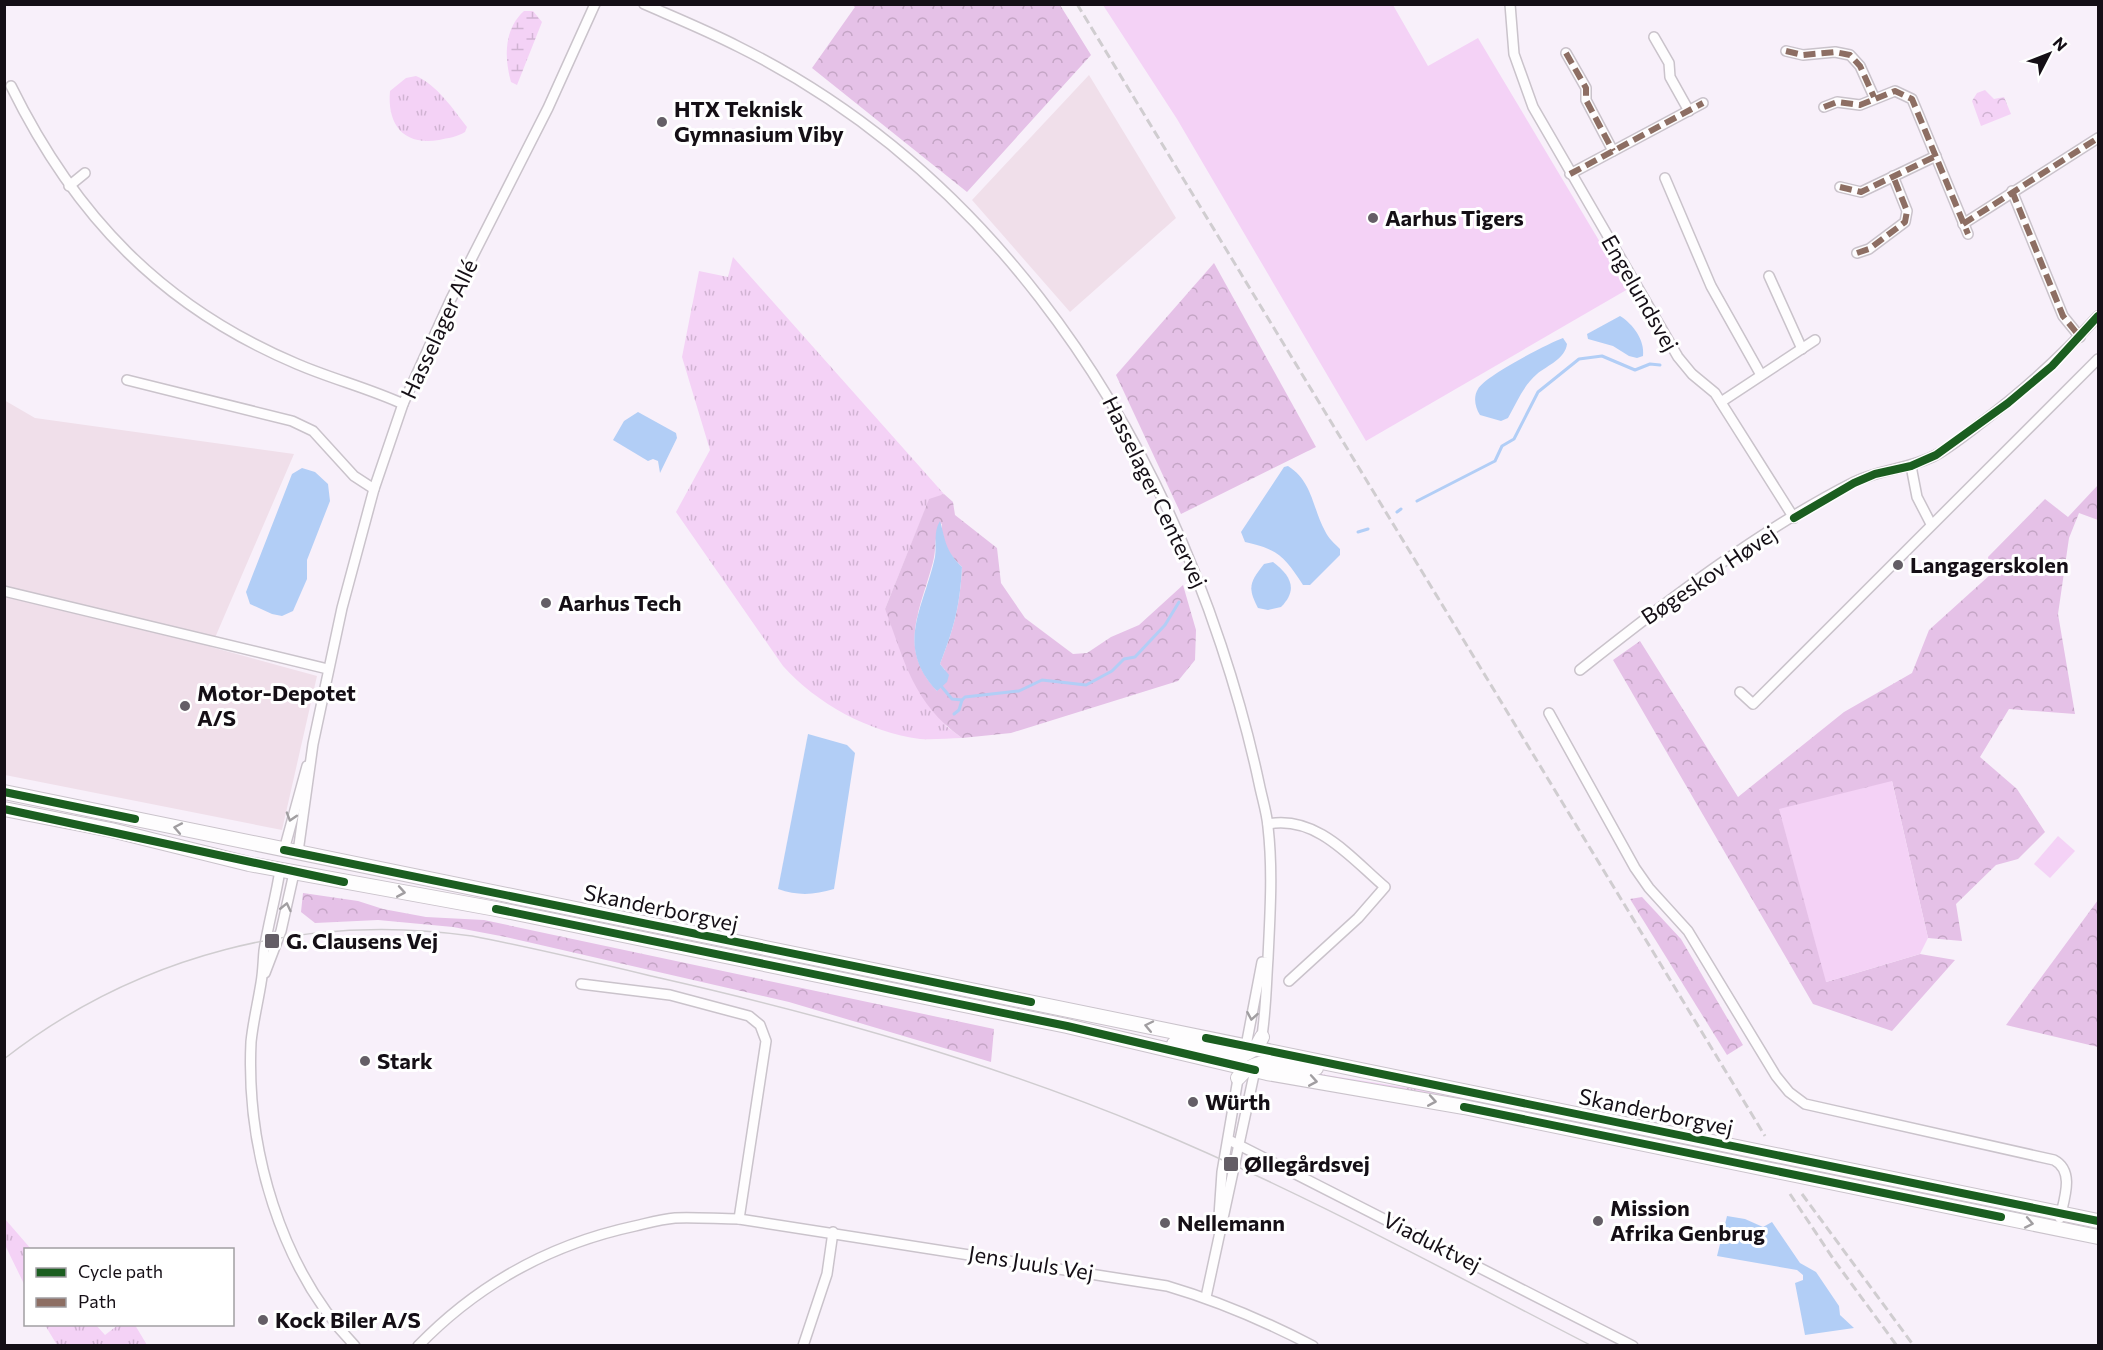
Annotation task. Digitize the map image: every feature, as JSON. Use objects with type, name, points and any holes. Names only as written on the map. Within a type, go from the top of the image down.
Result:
[{"type":"main road","name":"Skanderborgvej","points":[[4,792],[298,852],[1250,1058],[1464,1107],[2098,1237]]},
{"type":"main road","name":"Skanderborgvej","points":[[4,809],[111,830],[287,871],[496,909],[1101,1034],[1250,1058],[1375,1073],[2098,1221]]},
{"type":"main road","name":"Hasselager Allé","points":[[284,850],[287,871]]},
{"type":"main road","name":"Hasselager Allé","points":[[287,871],[298,852]]},
{"type":"street","name":"Hasselager Allé","points":[[298,852],[313,744],[328,669],[374,489],[403,404],[451,299],[548,108],[595,4]]},
{"type":"street","name":"Hasselager Centervej","points":[[644,4],[748,51],[823,97],[873,132],[925,174],[978,227],[1046,304],[1084,356],[1117,408],[1174,522],[1205,597],[1230,670],[1249,738],[1268,824],[1272,888],[1268,945],[1250,1058]]},
{"type":"street","name":"Engelundsvej","points":[[1510,4],[1511,37],[1522,84],[1570,174],[1677,357],[1721,402],[1794,518]]},
{"type":"street","points":[[1654,37],[1669,63],[1670,77],[1689,111]]},
{"type":"street","points":[[1786,51],[1803,55],[1835,52],[1850,56],[1860,66],[1875,98]]},
{"type":"street","points":[[1566,52],[1586,88],[1586,100],[1613,151]]},
{"type":"street","points":[[11,86],[37,138],[69,186],[129,255],[197,310],[243,338],[297,364],[403,404]]},
{"type":"street","points":[[1824,107],[1837,102],[1860,105],[1895,91],[1912,99],[1968,234]]},
{"type":"street","points":[[1570,174],[1703,103]]},
{"type":"street","points":[[1963,224],[2098,138]]},
{"type":"street","points":[[1840,187],[1861,192],[1936,156]]},
{"type":"street","points":[[69,186],[85,173]]},
{"type":"street","points":[[1857,253],[1869,249],[1905,222],[1907,211],[1893,176]]},
{"type":"street","points":[[1665,178],[1712,286],[1761,375]]},
{"type":"street","points":[[2012,191],[2063,316],[2080,337]]},
{"type":"street","points":[[1769,276],[1802,349]]},
{"type":"street","name":"Bøgeskov Høvej","points":[[1580,670],[1706,574],[1794,518],[1854,483],[1875,474],[1911,466],[1936,455],[2008,403],[2052,366],[2098,316]]},
{"type":"street","points":[[1721,402],[1815,340]]},
{"type":"street","points":[[1740,692],[1753,704],[2098,359]]},
{"type":"street","points":[[127,380],[292,421],[313,431],[354,476],[374,489]]},
{"type":"street","points":[[1911,466],[1917,497],[1931,524]]},
{"type":"street","points":[[4,591],[328,669]]},
{"type":"street","points":[[1549,713],[1635,868],[1649,888],[1688,931],[1776,1076],[1789,1092],[1805,1104],[2054,1160],[2063,1167],[2067,1177],[2058,1229]]},
{"type":"street","name":"Hasselager Allé","points":[[284,850],[313,744]]},
{"type":"street","points":[[1268,824],[1293,822],[1324,835],[1384,887],[1358,918],[1289,981]]},
{"type":"street","points":[[287,871],[264,951],[262,980],[252,1039],[252,1103],[261,1160],[278,1218],[296,1259],[319,1300],[355,1346]]},
{"type":"street","name":"Hasselager Centervej","points":[[1250,1058],[1262,962],[1268,945]]},
{"type":"street","points":[[581,984],[670,995],[749,1016],[760,1026],[766,1041],[739,1219]]},
{"type":"street","points":[[1218,1234],[1222,1172],[1250,1058]]},
{"type":"street","points":[[1206,1297],[1218,1234],[1240,1145],[1250,1058]]},
{"type":"street","name":"Viaduktvej","points":[[1229,1140],[1634,1346]]},
{"type":"street","name":"Jens Juuls Vej","points":[[418,1346],[470,1298],[513,1270],[561,1247],[614,1230],[673,1218],[739,1219],[1105,1274],[1167,1286],[1206,1297],[1263,1320],[1313,1346]]},
{"type":"street","points":[[803,1346],[827,1274],[833,1232]]},
{"type":"shaded area","points":[[1089,75],[1176,218],[1070,312],[972,200]]},
{"type":"shaded area","points":[[4,400],[35,418],[294,454],[211,647],[317,676],[282,830],[5,775]]},
{"type":"green space","points":[[852,5],[1060,5],[1091,55],[967,192],[812,68],[855,7]]},
{"type":"green space","points":[[1103,5],[1393,5],[1428,66],[1478,38],[1628,289],[1366,441],[1177,119]]},
{"type":"green space","points":[[524,11],[533,11],[542,22],[517,85],[511,82],[507,63],[507,44],[517,18]]},
{"type":"green space","points":[[416,76],[431,85],[444,98],[467,127],[465,132],[449,138],[426,141],[416,140],[400,130],[391,113],[390,91],[406,78]]},
{"type":"green space","points":[[1985,90],[1994,99],[2004,97],[2011,114],[1981,126],[1972,101],[1977,93]]},
{"type":"green space","points":[[733,257],[944,494],[929,500],[885,609],[946,726],[962,738],[920,739],[882,730],[845,714],[812,692],[783,666],[676,512],[710,450],[682,357],[699,271],[728,277]]},
{"type":"green space","points":[[1214,263],[1316,447],[1181,514],[1116,375]]},
{"type":"green space","points":[[2098,485],[2098,520],[2079,513],[2069,538],[2058,614],[2075,714],[2009,709],[1980,757],[2017,789],[2045,832],[2018,859],[1996,865],[1956,904],[1962,941],[1928,938],[1892,781],[1826,982],[1920,954],[1955,960],[1892,1031],[1813,1004],[1613,660],[1640,641],[1738,797],[1844,712],[1912,673],[1929,630],[1991,574],[1988,557],[2045,499],[2068,517]]},
{"type":"green space","points":[[944,494],[953,502],[955,515],[997,548],[1001,583],[1025,618],[1073,654],[1087,653],[1111,637],[1139,625],[1183,585],[1196,630],[1195,660],[1178,681],[1011,733],[962,738],[945,725],[921,696],[905,664],[885,609],[929,499]],"holes":[[[942,523],[947,548],[962,567],[956,617],[940,664],[945,670],[937,691],[925,675],[918,660],[915,629],[933,562],[937,532]]]},
{"type":"green space","points":[[1892,781],[1928,938],[1920,954],[1826,982],[1779,809]]},
{"type":"green space","points":[[2058,836],[2075,851],[2050,878],[2034,864]]},
{"type":"green space","points":[[303,893],[358,901],[383,909],[426,917],[484,920],[994,1029],[991,1062],[789,1002],[506,937],[453,927],[378,920],[315,923],[301,912]]},
{"type":"green space","points":[[1642,897],[1681,939],[1743,1045],[1727,1055],[1630,899]]},
{"type":"green space","points":[[2098,900],[2098,1047],[2006,1025]]},
{"type":"green space","points":[[1288,1069],[1447,1094],[1944,1197],[1903,1191]]},
{"type":"green space","points":[[5,1219],[30,1248],[24,1248],[24,1284],[5,1245]]},
{"type":"green space","points":[[46,1326],[97,1326],[105,1335],[117,1326],[136,1326],[147,1345],[57,1345]]},
{"type":"water","points":[[1620,316],[1637,333],[1642,344],[1643,356],[1637,358],[1629,356],[1613,346],[1588,339],[1587,334]]},
{"type":"water","points":[[1563,338],[1567,344],[1563,354],[1532,379],[1508,418],[1501,421],[1480,415],[1475,399],[1476,392],[1483,383],[1517,361]]},
{"type":"water","points":[[638,412],[676,433],[677,438],[660,473],[658,461],[653,459],[648,461],[613,440],[624,421]]},
{"type":"water","points":[[1288,466],[1296,472],[1307,487],[1326,534],[1340,549],[1340,555],[1310,585],[1303,585],[1291,567],[1273,551],[1245,542],[1241,532],[1284,467]]},
{"type":"water","points":[[302,468],[315,472],[328,484],[330,501],[307,560],[307,579],[293,611],[282,616],[250,604],[246,592],[292,474]]},
{"type":"water","points":[[940,521],[949,551],[962,567],[956,617],[940,664],[949,675],[947,682],[937,691],[924,674],[917,658],[915,642],[919,610],[935,557],[936,534]]},
{"type":"water","points":[[1273,562],[1288,577],[1290,594],[1281,607],[1268,610],[1258,608],[1251,590],[1253,580],[1264,564]]},
{"type":"water","points":[[808,734],[847,745],[855,753],[834,889],[820,893],[799,894],[778,889]]},
{"type":"water","points":[[1727,1216],[1745,1219],[1763,1227],[1772,1222],[1800,1263],[1816,1272],[1839,1306],[1840,1315],[1854,1328],[1805,1335],[1795,1283],[1803,1280],[1803,1275],[1797,1270],[1717,1256]]},
{"type":"waterway","points":[[1417,501],[1495,461],[1502,446],[1514,439],[1538,392],[1579,359],[1602,356],[1635,370],[1650,364],[1660,365]]},
{"type":"waterway","points":[[1397,512],[1401,509]]},
{"type":"waterway","points":[[1358,532],[1368,529]]},
{"type":"waterway","points":[[941,686],[952,699],[962,700],[965,697],[1019,691],[1042,680],[1086,685],[1112,671],[1124,659],[1135,657],[1165,625],[1179,602]]},
{"type":"waterway","points":[[954,714],[959,710],[962,700]]},
{"type":"tram line","points":[[4,1059],[55,1023],[110,993],[167,968],[226,950],[286,937],[348,930],[410,930],[472,936],[589,961],[784,1008],[908,1042],[1029,1082],[1149,1128],[1262,1178],[1373,1232],[1592,1346]]},
{"type":"railway","points":[[1077,4],[1765,1136]]},
{"type":"railway","points":[[1790,1194],[1834,1260],[1897,1346]]},
{"type":"railway","points":[[1802,1194],[1914,1346]]},
{"type":"marked path","points":[[1786,51],[1803,55],[1835,52],[1850,55],[1860,66],[1874,97]]},
{"type":"marked path","points":[[1566,53],[1586,88],[1586,100],[1613,151]]},
{"type":"marked path","points":[[1824,107],[1837,102],[1860,105],[1895,91],[1912,99],[1968,234]]},
{"type":"marked path","points":[[1570,174],[1703,103]]},
{"type":"marked path","points":[[1963,224],[2098,138]]},
{"type":"marked path","points":[[1840,187],[1861,192],[1936,156]]},
{"type":"marked path","points":[[1857,253],[1869,249],[1905,222],[1907,211],[1893,176]]},
{"type":"marked path","points":[[2012,191],[2063,316],[2080,337]]},
{"type":"cycle path","points":[[1794,518],[1854,483],[1875,474],[1911,466],[1936,455],[2008,403],[2052,366],[2098,316]]},
{"type":"cycle path","points":[[4,792],[135,819]]},
{"type":"cycle path","points":[[4,809],[344,882]]},
{"type":"cycle path","points":[[284,850],[1031,1002]]},
{"type":"cycle path","points":[[496,909],[1067,1026],[1255,1070]]},
{"type":"cycle path","points":[[1206,1038],[2098,1221]]},
{"type":"cycle path","points":[[1464,1107],[2001,1217]]},
{"type":"place","name":"HTX Teknisk Gymnasium Viby","points":[[662,122]]},
{"type":"place","name":"Aarhus Tigers","points":[[1373,218]]},
{"type":"place","name":"Langagerskolen","points":[[1898,565]]},
{"type":"place","name":"Aarhus Tech","points":[[546,603]]},
{"type":"place","name":"Motor-Depotet A/S","points":[[185,706]]},
{"type":"place","name":"G. Clausens Vej","points":[[272,941]]},
{"type":"place","name":"Stark","points":[[365,1061]]},
{"type":"place","name":"Würth","points":[[1193,1102]]},
{"type":"place","name":"Øllegårdsvej","points":[[1231,1164]]},
{"type":"place","name":"Mission Afrika Genbrug","points":[[1598,1221]]},
{"type":"place","name":"Nellemann","points":[[1165,1223]]},
{"type":"place","name":"Kock Biler A/S","points":[[263,1320]]}]
